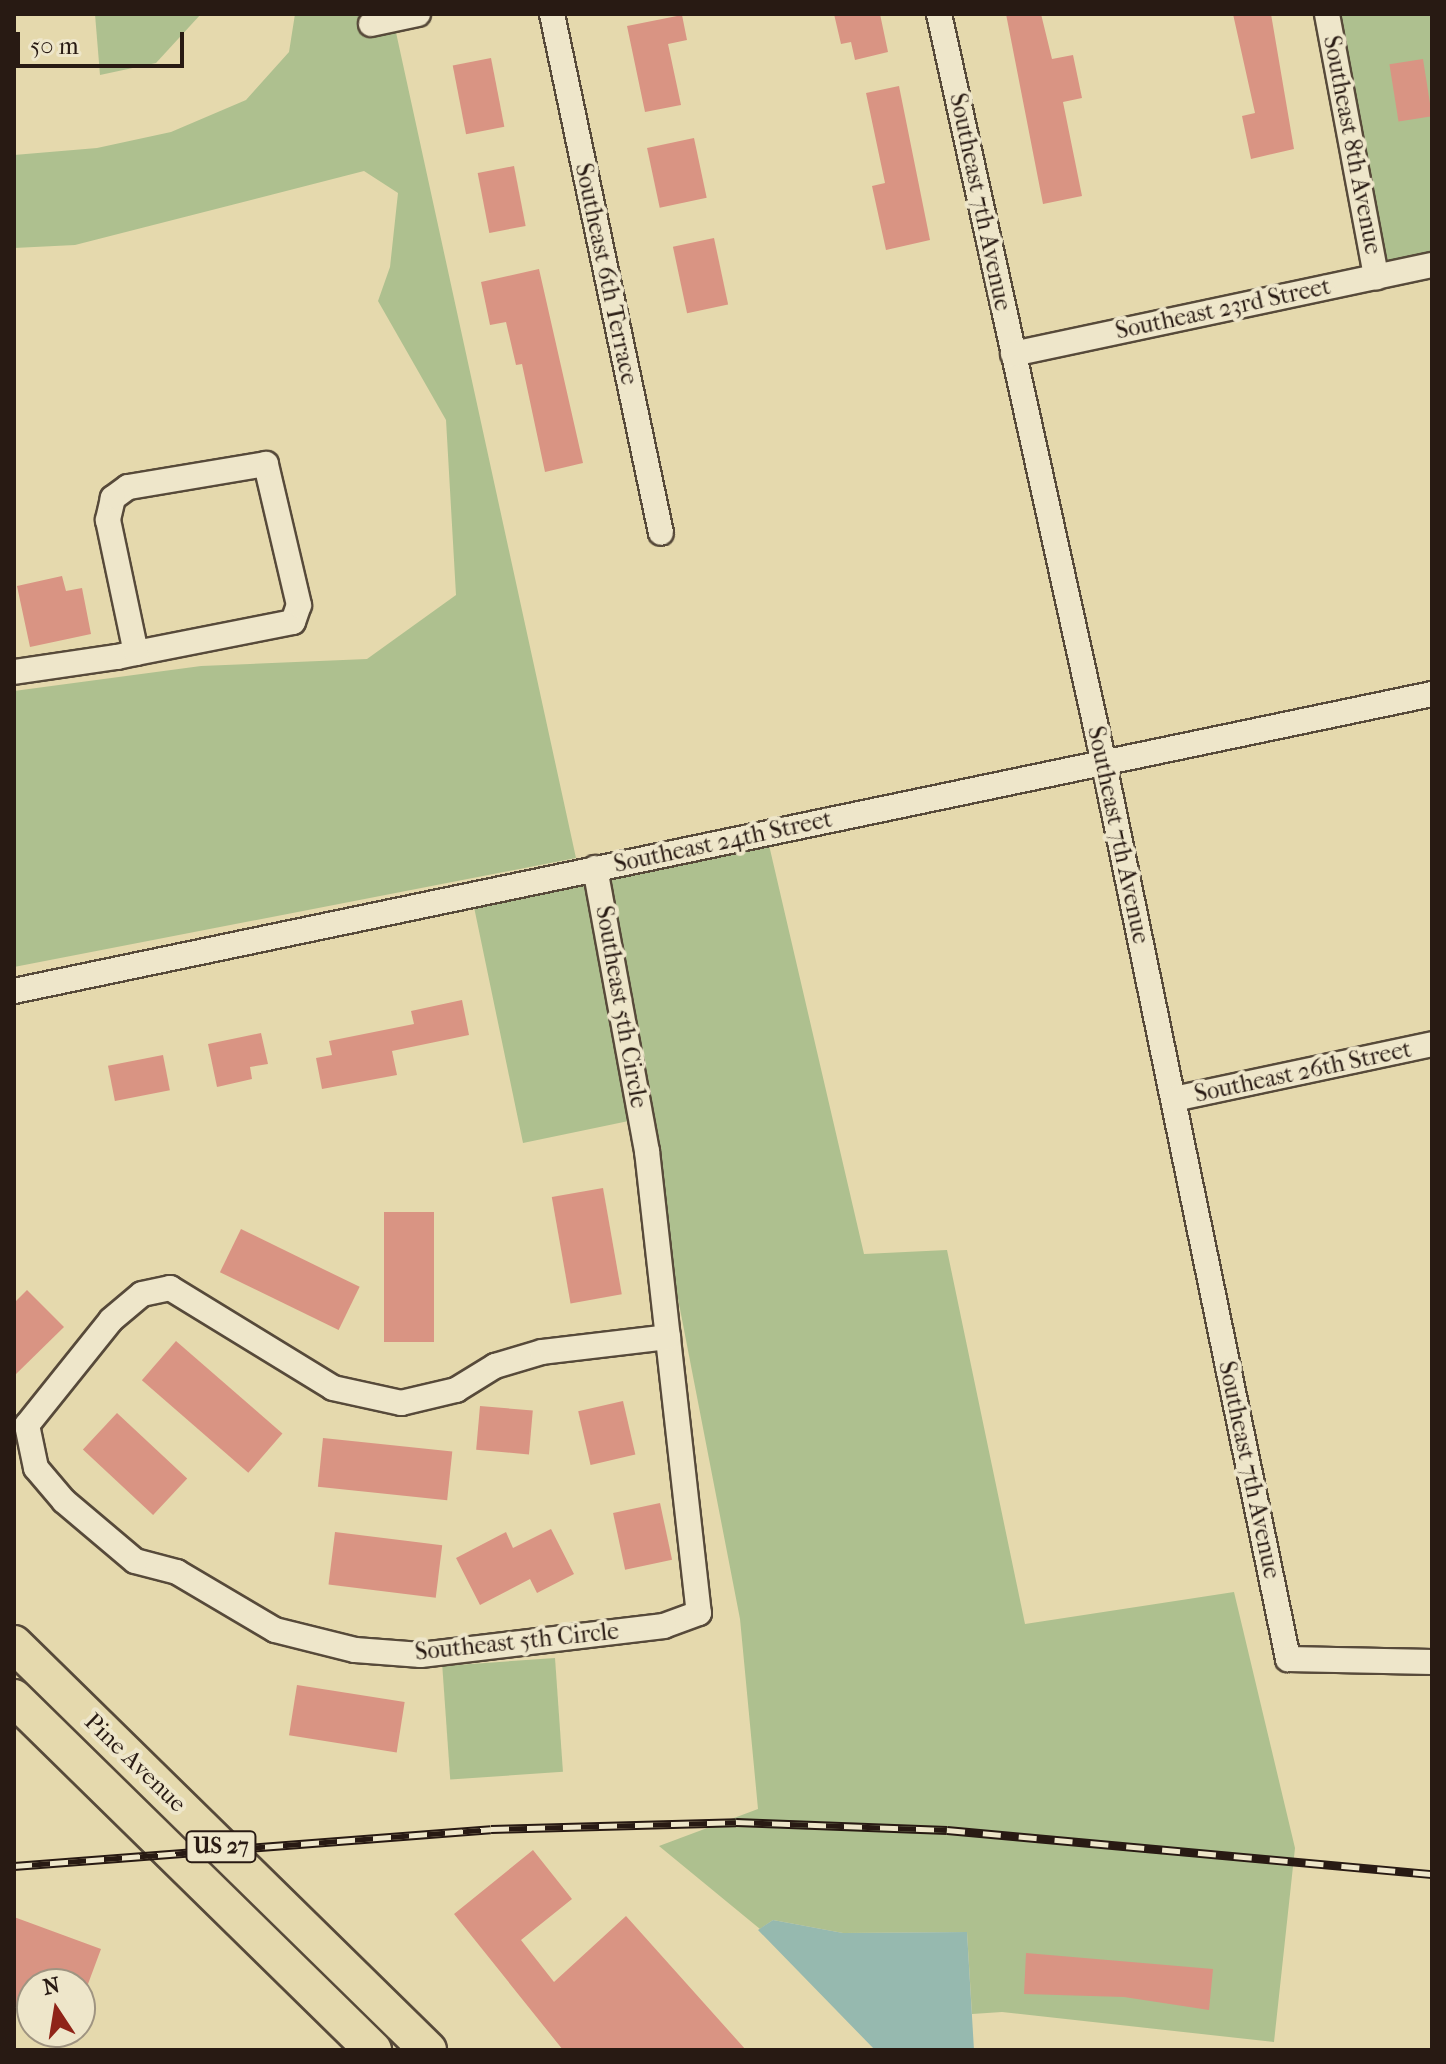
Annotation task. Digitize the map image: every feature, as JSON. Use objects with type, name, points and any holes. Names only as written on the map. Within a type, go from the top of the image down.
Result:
[{"type":"highway","name":"Pine Avenue","points":[[14,1644],[428,2050]]},
{"type":"highway","name":"Pine Avenue","points":[[14,1698],[373,2050]]},
{"type":"street","points":[[371,24],[418,14]]},
{"type":"street","name":"Southeast 6th Terrace","points":[[552,14],[661,533]]},
{"type":"street","name":"Southeast 7th Avenue","points":[[939,14],[1104,764],[1288,1659],[1432,1662]]},
{"type":"street","name":"Southeast 8th Avenue","points":[[1327,14],[1376,277]]},
{"type":"street","name":"Southeast 23rd Street","points":[[1013,354],[1432,265]]},
{"type":"street","points":[[14,672],[136,653],[293,622],[299,615],[266,464],[128,487],[113,498],[108,520],[136,653]]},
{"type":"street","name":"Southeast 24th Street","points":[[14,991],[1432,694]]},
{"type":"street","name":"Southeast 5th Circle","points":[[595,868],[647,1151],[668,1337],[699,1613],[636,1630],[421,1655],[355,1650],[275,1630],[177,1572],[135,1561],[64,1501],[36,1468],[27,1425],[111,1320],[142,1294],[170,1288],[333,1388],[401,1403],[456,1390],[495,1366],[542,1352],[668,1337]]},
{"type":"street","name":"Southeast 26th Street","points":[[1174,1099],[1432,1044]]},
{"type":"green space","points":[[95,14],[201,14],[156,63],[100,75]]},
{"type":"green space","points":[[295,14],[392,14],[576,858],[14,967],[14,691],[201,666],[367,659],[456,595],[446,420],[378,301],[390,267],[398,193],[364,171],[75,245],[14,248],[14,155],[97,148],[171,132],[246,100],[289,52]]},
{"type":"green space","points":[[1316,14],[1432,14],[1432,264],[1371,277]]},
{"type":"green space","points":[[769,845],[864,1254],[947,1250],[1025,1624],[1234,1592],[1295,1848],[1274,2042],[1002,2012],[972,2014],[967,1932],[843,1933],[773,1920],[760,1929],[659,1846],[758,1809],[740,1619],[643,1118],[523,1143],[474,907]]},
{"type":"green space","points":[[555,1658],[563,1772],[450,1780],[442,1666]]},
{"type":"water","points":[[773,1920],[843,1933],[967,1932],[974,2050],[875,2050],[758,1930]]},
{"type":"building","points":[[834,14],[880,14],[888,52],[855,60],[851,42],[841,44]]},
{"type":"building","points":[[1006,14],[1041,14],[1052,59],[1073,55],[1082,98],[1063,102],[1082,196],[1043,204]]},
{"type":"building","points":[[1233,14],[1271,14],[1294,149],[1251,159],[1242,116],[1255,113]]},
{"type":"building","points":[[682,15],[687,40],[668,44],[681,105],[645,112],[627,26]]},
{"type":"building","points":[[491,58],[504,127],[466,134],[453,65]]},
{"type":"building","points":[[1423,59],[1432,116],[1398,122],[1389,64]]},
{"type":"building","points":[[899,86],[930,240],[886,250],[872,186],[885,183],[866,93]]},
{"type":"building","points":[[694,138],[707,198],[660,208],[647,148]]},
{"type":"building","points":[[514,166],[526,226],[489,233],[478,173]]},
{"type":"building","points":[[714,238],[728,305],[687,313],[673,247]]},
{"type":"building","points":[[539,269],[583,463],[545,472],[522,364],[516,365],[506,322],[490,325],[481,282]]},
{"type":"building","points":[[62,576],[66,591],[82,588],[91,634],[30,647],[17,586]]},
{"type":"building","points":[[462,1000],[469,1035],[392,1051],[397,1075],[322,1089],[316,1058],[332,1055],[329,1041],[414,1024],[411,1011]]},
{"type":"building","points":[[261,1033],[268,1064],[250,1067],[252,1079],[217,1087],[208,1044]]},
{"type":"building","points":[[163,1055],[170,1090],[115,1101],[108,1066]]},
{"type":"building","points":[[603,1188],[622,1294],[571,1303],[552,1197]]},
{"type":"building","points":[[384,1212],[434,1212],[434,1342],[384,1342]]},
{"type":"building","points":[[241,1229],[360,1287],[339,1330],[220,1272]]},
{"type":"building","points":[[27,1290],[64,1327],[14,1376],[14,1303]]},
{"type":"building","points":[[176,1341],[282,1434],[248,1473],[142,1380]]},
{"type":"building","points":[[623,1401],[635,1455],[591,1465],[578,1411]]},
{"type":"building","points":[[480,1406],[533,1411],[529,1454],[476,1450]]},
{"type":"building","points":[[117,1413],[187,1478],[153,1515],[83,1450]]},
{"type":"building","points":[[323,1438],[452,1452],[447,1500],[318,1487]]},
{"type":"building","points":[[660,1503],[672,1560],[625,1570],[613,1513]]},
{"type":"building","points":[[551,1529],[574,1574],[537,1593],[530,1579],[480,1605],[456,1558],[506,1532],[513,1548]]},
{"type":"building","points":[[335,1532],[442,1545],[436,1598],[329,1585]]},
{"type":"building","points":[[297,1685],[405,1702],[397,1752],[289,1735]]},
{"type":"building","points":[[533,1850],[572,1899],[521,1940],[554,1982],[626,1916],[746,2050],[563,2050],[454,1914]]},
{"type":"building","points":[[14,1917],[101,1949],[94,1968],[16,1968],[14,2009]]},
{"type":"building","points":[[1026,1953],[1213,1969],[1209,2010],[1124,1997],[1024,1994]]},
{"type":"railway","points":[[14,1866],[491,1829],[736,1822],[947,1830],[1432,1874]]}]
